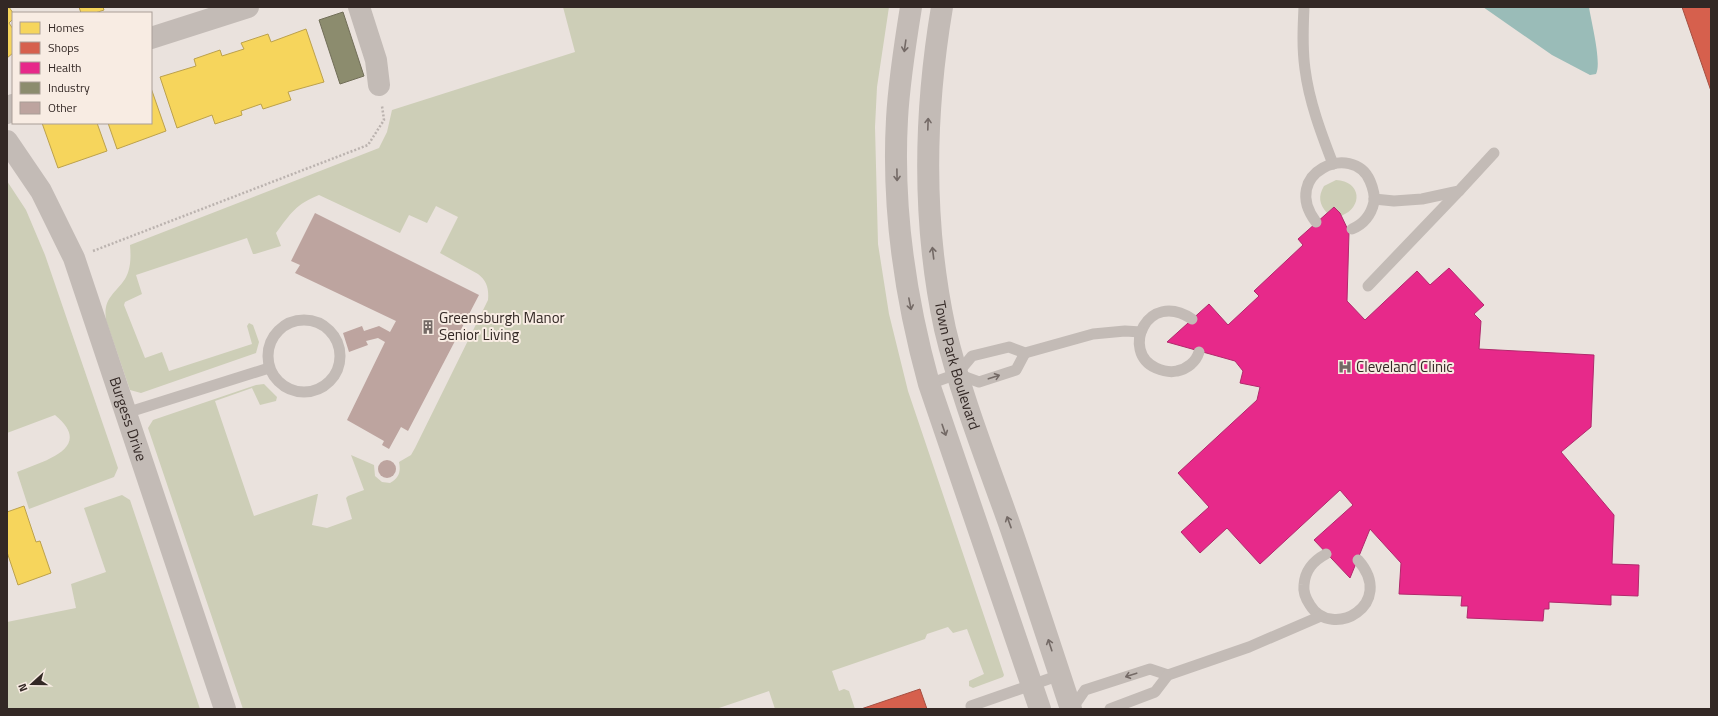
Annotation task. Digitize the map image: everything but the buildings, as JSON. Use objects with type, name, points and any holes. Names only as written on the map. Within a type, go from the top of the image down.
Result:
[{"type":"street","points":[[152,38],[248,7]]},
{"type":"street","points":[[359,7],[376,60],[379,85]]},
{"type":"street","name":"Town Park Boulevard","points":[[911,7],[898,104],[896,140],[900,242],[907,289],[917,338],[929,384],[1040,709]]},
{"type":"street","name":"Town Park Boulevard","points":[[942,7],[934,55],[928,114],[928,193],[932,246],[945,328],[957,374],[1072,709]]},
{"type":"street","name":"Burgess Drive","points":[[7,141],[41,191],[74,258],[225,709]]},
{"type":"lane","points":[[1304,7],[1302,32],[1305,69],[1314,109],[1332,164]]},
{"type":"lane","points":[[1368,286],[1494,153]]},
{"type":"lane","points":[[1316,222],[1309,214],[1306,202],[1306,191],[1310,180],[1318,171],[1332,164],[1339,163],[1351,165],[1361,170],[1369,178],[1373,188],[1374,200],[1372,210],[1366,220],[1358,227],[1352,229]]},
{"type":"lane","points":[[1374,200],[1422,199],[1459,191]]},
{"type":"lane","points":[[1192,319],[1183,313],[1174,310],[1163,311],[1154,315],[1146,322],[1141,332],[1139,340],[1141,351],[1146,360],[1153,367],[1162,371],[1172,372],[1182,370],[1191,364],[1199,352]]},
{"type":"lane","points":[[303,319],[314,321],[324,326],[334,334],[339,346],[340,358],[337,371],[330,381],[320,389],[308,392],[296,392],[284,387],[275,378],[269,368],[267,357],[268,345],[282,326],[292,321],[303,319]]},
{"type":"lane","points":[[929,384],[957,374],[972,356],[1009,347],[1025,353],[1093,334],[1125,331],[1141,332]]},
{"type":"lane","points":[[957,374],[980,382],[1016,370],[1025,353]]},
{"type":"lane","points":[[126,413],[269,368]]},
{"type":"lane","points":[[1326,554],[1316,560],[1309,568],[1304,578],[1304,588],[1312,609],[1321,616],[1331,619],[1342,620],[1357,613],[1368,600],[1370,578],[1365,568],[1358,560]]},
{"type":"lane","points":[[1110,709],[1156,692],[1168,675],[1249,647],[1321,616]]},
{"type":"lane","points":[[1072,709],[1085,690],[1150,669],[1168,675]]},
{"type":"lane","points":[[972,709],[971,706],[1060,675]]},
{"type":"path","points":[[74,258],[368,145],[384,120],[379,85]]},
{"type":"green space","points":[[563,7],[889,7],[877,87],[875,127],[878,244],[889,314],[908,391],[1004,675],[1003,677],[973,688],[969,686],[969,681],[984,674],[967,629],[953,633],[948,627],[927,634],[925,639],[832,671],[839,691],[844,689],[849,691],[855,709],[775,709],[769,691],[716,709],[243,709],[148,428],[153,420],[256,385],[264,384],[277,397],[276,401],[260,405],[252,388],[215,401],[254,516],[318,494],[312,525],[327,528],[352,519],[346,498],[364,490],[351,455],[374,465],[375,476],[382,482],[390,483],[397,477],[400,469],[399,462],[411,455],[415,448],[488,300],[488,289],[484,279],[478,274],[440,253],[458,217],[436,206],[427,223],[409,215],[400,233],[319,195],[311,198],[294,210],[281,226],[276,233],[281,246],[253,254],[247,238],[136,275],[142,294],[125,302],[124,305],[145,358],[162,352],[169,371],[252,344],[247,326],[249,323],[253,325],[259,342],[256,353],[141,393],[130,390],[106,320],[106,307],[110,297],[125,279],[128,271],[130,245],[379,148],[387,132],[392,110],[575,52]]},
{"type":"green space","points":[[1336,180],[1344,181],[1351,185],[1355,189],[1356,195],[1356,201],[1353,207],[1341,216],[1334,207],[1327,213],[1320,200],[1324,186]]},
{"type":"green space","points":[[7,181],[26,210],[45,255],[118,468],[114,477],[29,509],[17,472],[51,458],[61,452],[68,445],[70,436],[66,426],[55,415],[7,433]]},
{"type":"green space","points":[[122,495],[130,500],[200,709],[7,709],[7,622],[76,608],[71,584],[106,572],[84,508]]},
{"type":"water","points":[[1483,7],[1589,7],[1598,61],[1598,69],[1596,74],[1590,75],[1552,55]]},
{"type":"place","name":"Greensburgh Manor Senior Living","points":[[428,327]]},
{"type":"place","name":"Cleveland Clinic","points":[[1345,367]]}]
